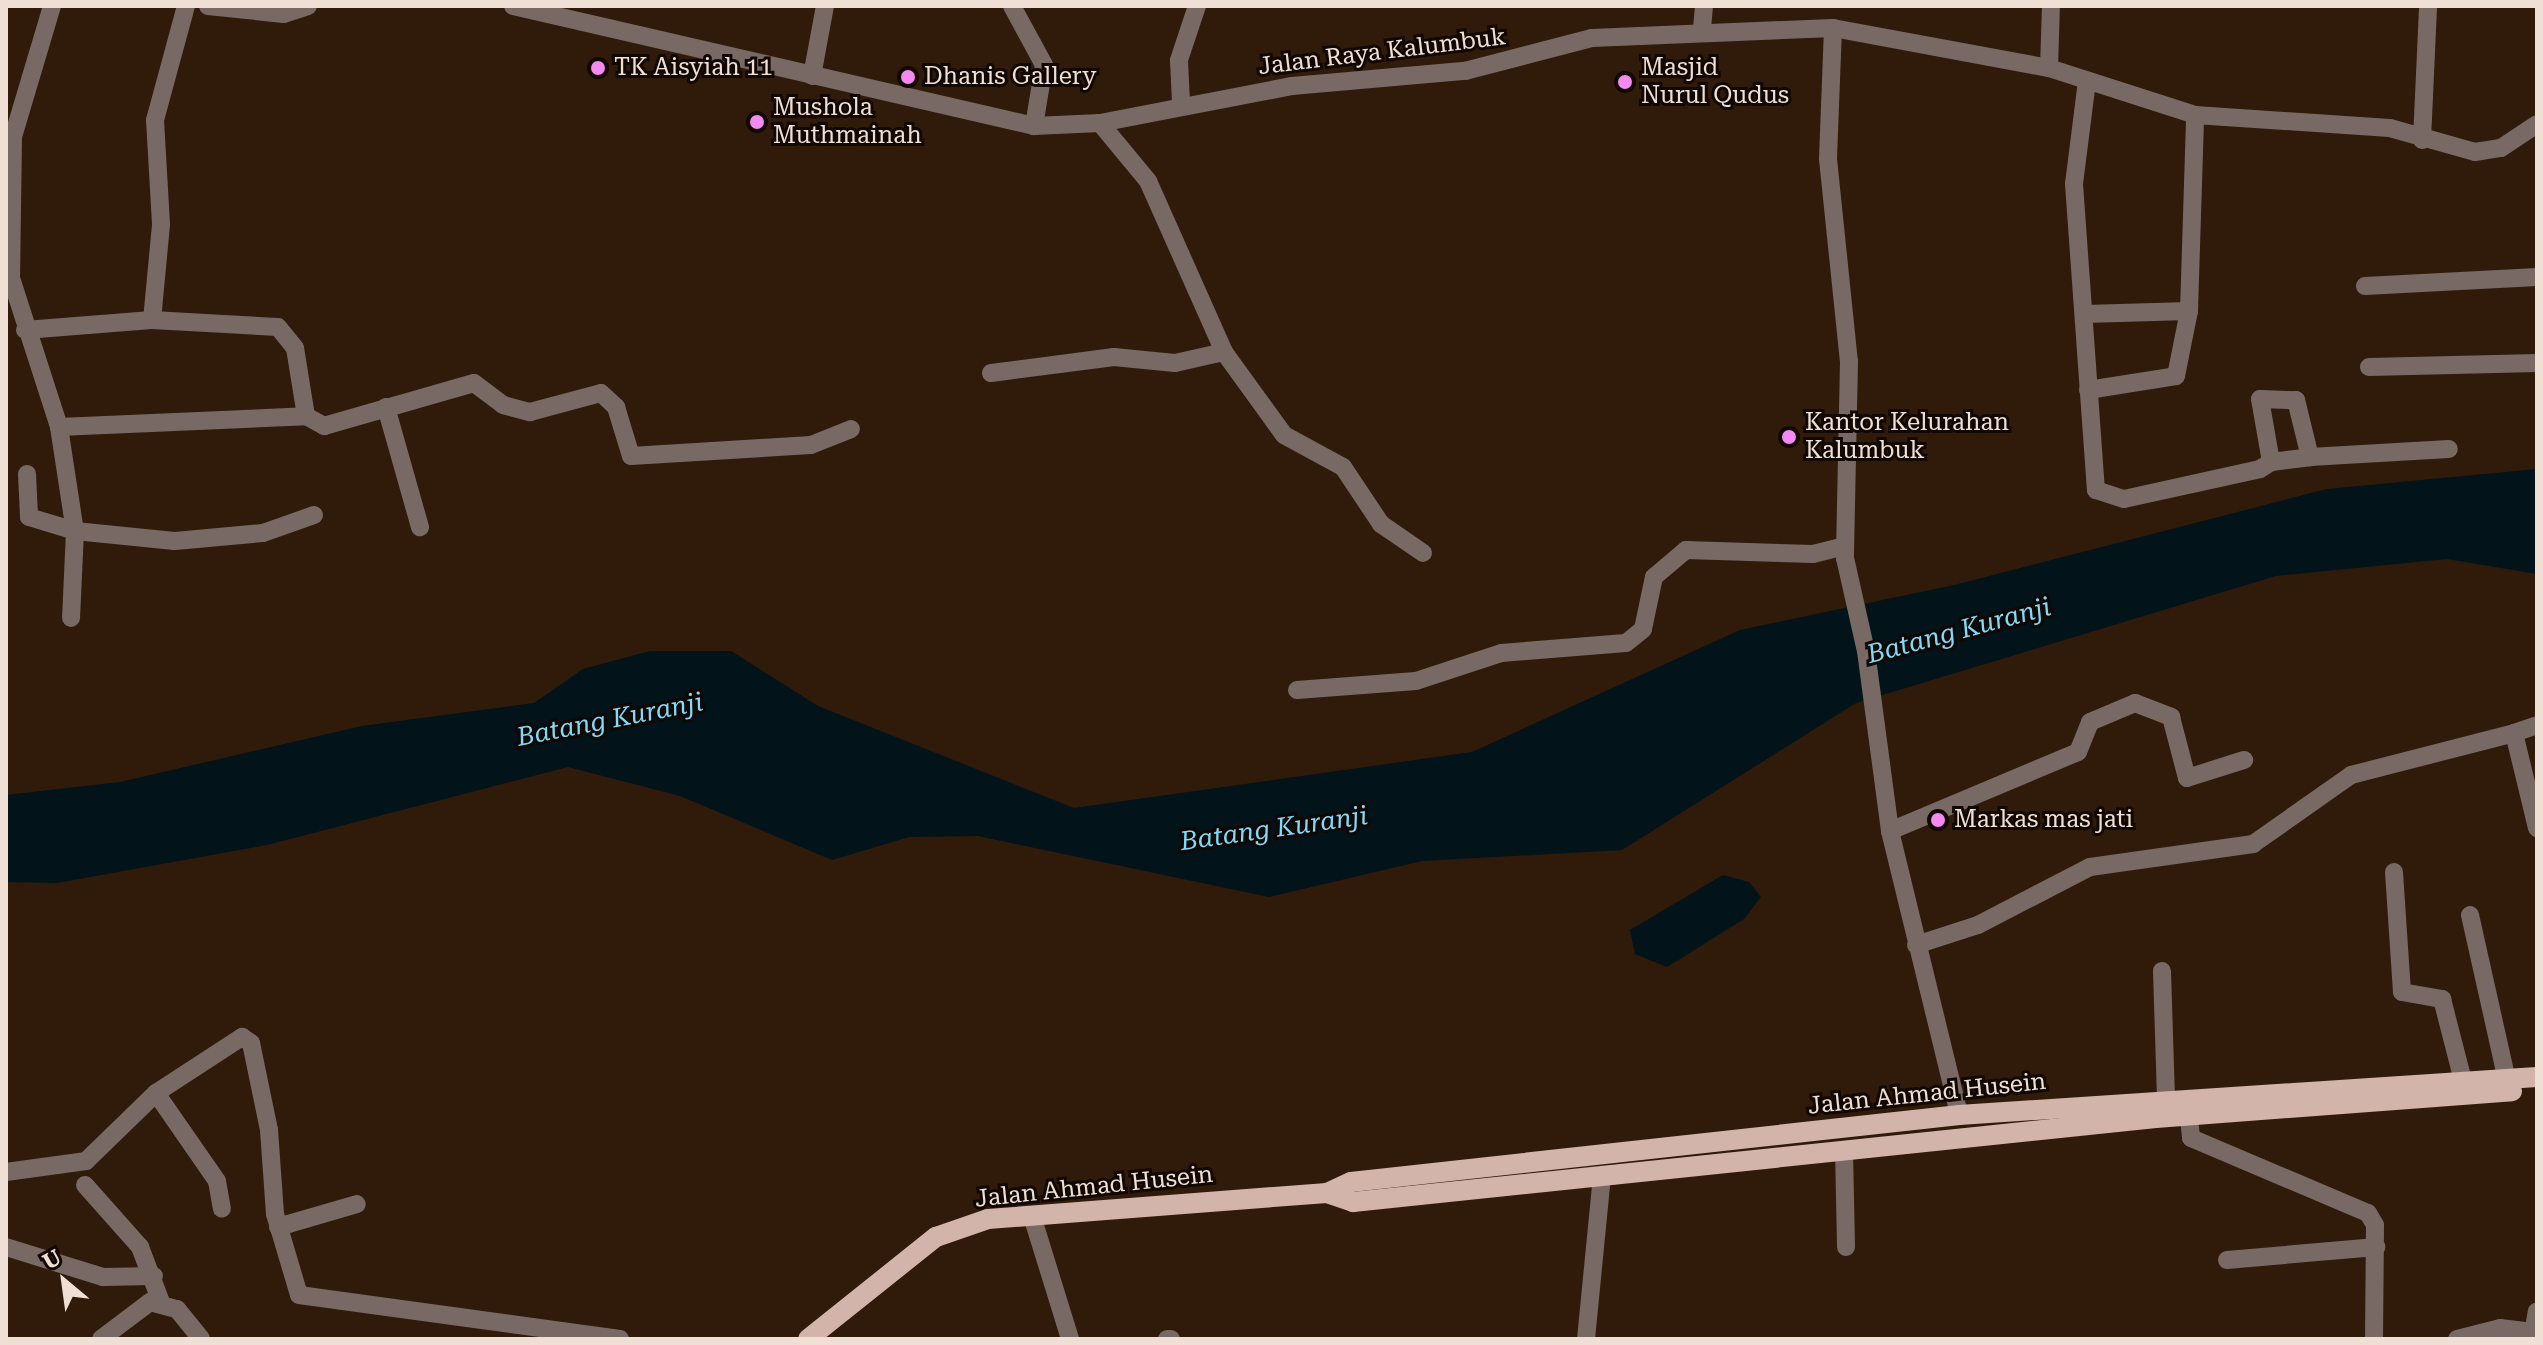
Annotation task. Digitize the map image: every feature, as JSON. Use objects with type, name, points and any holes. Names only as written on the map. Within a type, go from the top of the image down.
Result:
[{"type":"main road","name":"Jalan Ahmad Husein","points":[[808,1339],[936,1237],[988,1219],[1327,1193],[1351,1182],[1959,1115],[2166,1098],[2537,1077]]},
{"type":"main road","name":"Jalan Ahmad Husein","points":[[1327,1193],[1353,1202],[1836,1151],[2537,1089]]},
{"type":"main road","points":[[1825,1130],[1836,1151]]},
{"type":"street","points":[[52,6],[13,137],[11,278],[25,330],[59,427],[75,531],[71,618]]},
{"type":"street","points":[[152,320],[161,224],[155,120],[186,6]]},
{"type":"street","points":[[208,6],[284,14],[308,6]]},
{"type":"street","name":"Jalan Raya Kalumbuk","points":[[513,6],[1034,126],[1100,123],[1181,103],[1465,71],[1592,38],[1702,29],[1833,28],[2049,68],[2195,115],[2359,125],[2489,152],[2537,124]]},
{"type":"street","points":[[812,76],[825,6]]},
{"type":"street","points":[[1012,6],[1044,65],[1034,126]]},
{"type":"street","points":[[1181,103],[1179,60],[1197,6]]},
{"type":"street","points":[[1702,29],[1704,6]]},
{"type":"street","points":[[2049,68],[2051,6]]},
{"type":"street","points":[[2422,140],[2428,6]]},
{"type":"street","points":[[1833,28],[1828,159],[1849,362],[1845,552],[1880,752],[1890,831],[1959,1115]]},
{"type":"street","points":[[2087,81],[2074,184],[2085,314],[2091,471],[2107,497],[2243,477],[2271,462],[2449,449]]},
{"type":"street","points":[[2088,390],[2176,376],[2189,311],[2195,115]]},
{"type":"street","points":[[1100,123],[1148,181],[1224,352],[1284,435],[1343,467],[1381,524],[1423,553]]},
{"type":"street","points":[[2365,286],[2533,274]]},
{"type":"street","points":[[2085,314],[2189,311]]},
{"type":"street","points":[[25,330],[152,320],[278,327],[295,348],[306,416]]},
{"type":"street","points":[[991,373],[1114,357],[1175,363],[1224,352]]},
{"type":"street","points":[[2369,367],[2537,363]]},
{"type":"street","points":[[59,427],[306,416],[324,426],[474,383],[503,405],[530,412],[601,393],[616,407],[631,456],[811,445],[851,429]]},
{"type":"street","points":[[2271,462],[2260,399],[2296,400],[2310,457]]},
{"type":"street","points":[[386,407],[420,527]]},
{"type":"street","points":[[27,474],[29,517],[75,531],[175,541],[263,533],[314,515]]},
{"type":"street","points":[[1297,690],[1416,681],[1501,653],[1626,643],[1643,629],[1654,577],[1686,550],[1813,554],[1845,552]]},
{"type":"street","points":[[1890,831],[2078,752],[2090,722],[2135,703],[2171,717],[2187,778],[2244,760]]},
{"type":"street","points":[[1916,945],[1978,925],[2090,867],[2253,844],[2351,775],[2537,725]]},
{"type":"street","points":[[2514,733],[2537,828]]},
{"type":"street","points":[[2394,872],[2402,992],[2442,999],[2463,1081]]},
{"type":"street","points":[[2470,915],[2507,1080]]},
{"type":"street","points":[[2162,971],[2166,1098]]},
{"type":"street","points":[[6,1172],[86,1161],[156,1093],[227,1040],[248,1038],[269,1130],[278,1227],[296,1293],[304,1297],[620,1339]]},
{"type":"street","points":[[156,1093],[217,1181],[222,1209]]},
{"type":"street","points":[[2189,1118],[2191,1138],[2368,1213],[2376,1247],[2374,1338]]},
{"type":"street","points":[[1836,1151],[1846,1247]]},
{"type":"street","points":[[1586,1339],[1602,1176]]},
{"type":"street","points":[[85,1185],[140,1247],[154,1276],[161,1302]]},
{"type":"street","points":[[278,1227],[357,1204]]},
{"type":"street","points":[[1032,1216],[1070,1339]]},
{"type":"street","points":[[6,1247],[103,1277],[154,1276]]},
{"type":"street","points":[[2227,1260],[2376,1247]]},
{"type":"street","points":[[101,1339],[150,1302],[161,1302],[177,1309],[201,1339]]},
{"type":"street","points":[[2457,1339],[2500,1328],[2532,1335],[2537,1311]]},
{"type":"water","name":"Batang Kuranji","points":[[2537,469],[2537,574],[2447,559],[2276,576],[1856,703],[1622,850],[1422,861],[1269,897],[978,836],[909,837],[832,860],[680,796],[568,767],[267,845],[57,883],[6,882],[6,795],[120,782],[362,726],[534,703],[583,669],[650,651],[731,651],[818,706],[1074,808],[1472,752],[1740,630],[1954,585],[2327,489]]},
{"type":"water","points":[[1723,875],[1749,882],[1761,897],[1744,919],[1667,967],[1635,954],[1630,930]]},
{"type":"place","name":"TK Aisyiah 11","points":[[598,68]]},
{"type":"place","name":"Dhanis Gallery","points":[[908,77]]},
{"type":"place","name":"Masjid Nurul Qudus","points":[[1625,82]]},
{"type":"place","name":"Mushola Muthmainah","points":[[757,122]]},
{"type":"place","name":"Kantor Kelurahan Kalumbuk","points":[[1789,437]]},
{"type":"place","name":"Markas mas jati","points":[[1938,820]]}]
